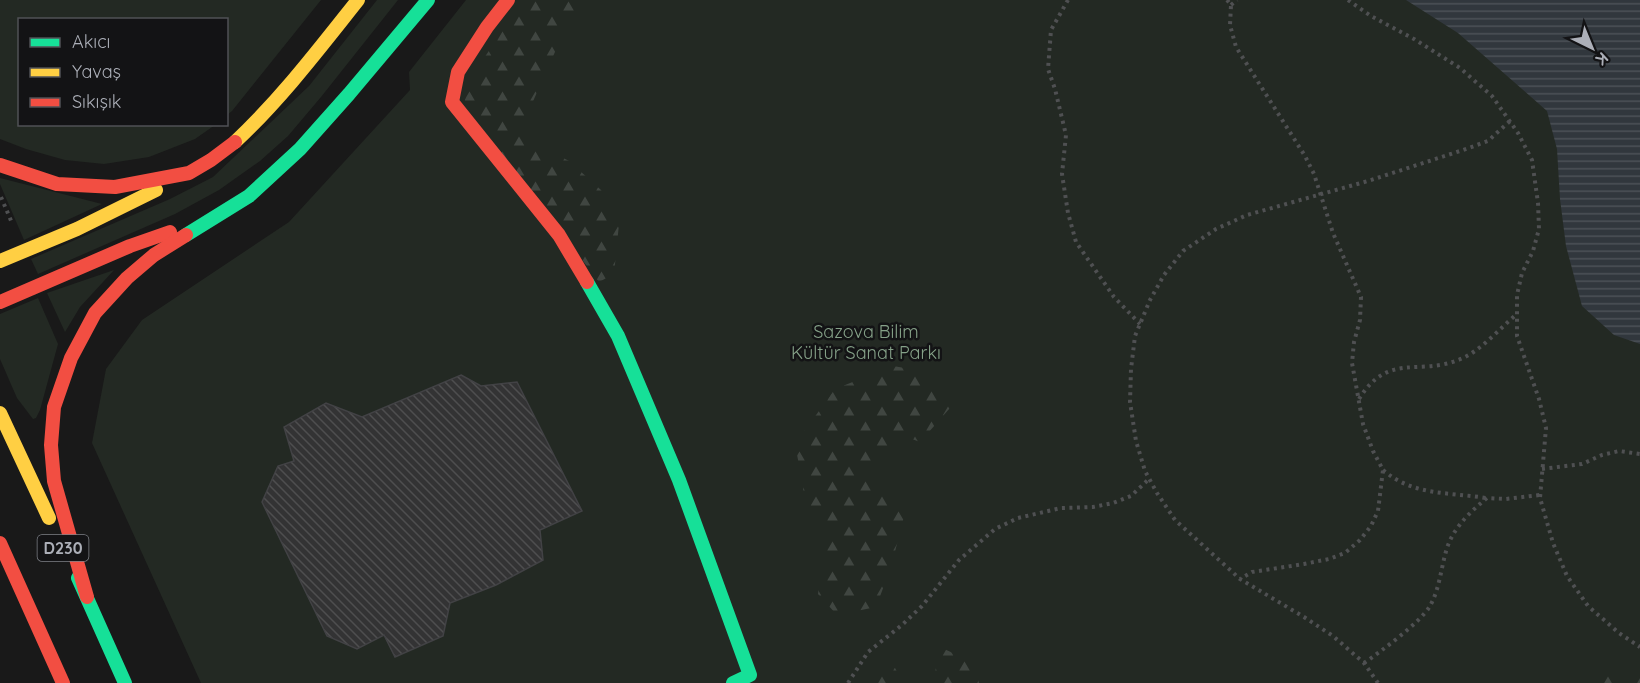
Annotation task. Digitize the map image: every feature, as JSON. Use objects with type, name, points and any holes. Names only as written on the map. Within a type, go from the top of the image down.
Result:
[{"type":"main road","points":[[0,261],[78,229],[189,173],[219,154],[259,120],[283,94],[358,0]]},
{"type":"main road","points":[[87,597],[54,481],[51,445],[54,407],[70,358],[95,313],[127,278],[154,255],[249,196],[300,149],[429,0]]},
{"type":"main road","points":[[508,0],[487,27],[458,72],[452,102],[559,235],[618,336],[679,480],[750,675],[733,683]]},
{"type":"main road","points":[[0,165],[57,184],[115,187],[189,173]]},
{"type":"main road","points":[[0,302],[130,246],[213,218]]},
{"type":"main road","name":"D230","points":[[0,413],[125,683]]},
{"type":"main road","name":"D230","points":[[0,543],[63,683]]},
{"type":"path","points":[[1068,0],[1051,30],[1048,69],[1066,135],[1062,174],[1068,213],[1076,242],[1081,250],[1114,297],[1140,324]]},
{"type":"path","points":[[1227,0],[1231,5],[1230,24],[1236,47],[1305,156],[1314,174],[1333,233],[1361,297],[1360,320],[1354,342],[1352,363],[1354,381],[1362,424],[1383,470],[1392,478],[1425,491],[1506,499],[1540,495]]},
{"type":"path","points":[[1231,5],[1237,0]]},
{"type":"path","points":[[1348,0],[1460,68],[1492,96],[1518,133],[1532,160],[1539,229],[1533,251],[1522,273],[1517,295],[1517,336],[1539,399],[1546,428],[1540,495],[1553,543],[1567,576],[1588,606],[1619,633],[1640,647]]},
{"type":"path","points":[[1377,683],[1364,663],[1333,636],[1240,579],[1175,520],[1145,471],[1136,441],[1130,402],[1135,336],[1150,300],[1164,275],[1183,251],[1215,229],[1247,215],[1320,195],[1488,141],[1510,122]]},
{"type":"path","points":[[0,196],[15,232]]},
{"type":"path","points":[[1359,399],[1375,379],[1392,369],[1438,365],[1460,360],[1479,348],[1517,313]]},
{"type":"path","points":[[1542,469],[1582,464],[1602,455],[1619,451],[1640,454]]},
{"type":"path","points":[[1240,579],[1252,572],[1329,559],[1345,553],[1371,526],[1378,511],[1383,470]]},
{"type":"path","points":[[848,683],[868,652],[902,626],[922,606],[959,560],[995,529],[1018,518],[1061,508],[1093,507],[1122,500],[1131,496],[1149,479]]},
{"type":"path","points":[[1364,663],[1381,652],[1430,608],[1447,548],[1454,533],[1463,520],[1487,498]]},
{"type":"green space","points":[[0,0],[321,0],[228,114],[228,18],[18,18],[18,126],[214,126],[195,139],[149,157],[104,164],[65,160],[0,139]]},
{"type":"green space","points":[[377,0],[398,0],[288,136],[260,161],[219,190],[175,214],[38,274],[31,259],[170,199],[213,177],[309,86]]},
{"type":"green space","name":"Sazova Bilim Kültür Sanat Parkı","points":[[466,0],[1640,0],[1640,683],[201,683],[92,443],[106,369],[142,320],[289,222],[410,90],[409,72]]},
{"type":"green space","points":[[523,0],[603,0],[571,16],[530,108],[526,138],[569,161],[601,190],[619,224],[614,274],[599,282],[464,104],[470,79]]},
{"type":"green space","points":[[0,178],[102,204],[24,240],[0,184]]},
{"type":"green space","points":[[114,270],[80,307],[65,332],[47,293]]},
{"type":"green space","points":[[38,298],[58,344],[40,410],[33,419],[17,398],[0,359],[0,314]]},
{"type":"green space","points":[[893,366],[928,372],[957,400],[920,442],[896,433],[868,478],[905,513],[891,567],[876,607],[837,615],[818,594],[827,528],[805,514],[803,486],[795,444],[835,389]]},
{"type":"green space","points":[[940,647],[972,662],[979,683],[933,683]]},
{"type":"green space","points":[[882,662],[895,668],[903,683],[861,683],[867,674]]},
{"type":"green space","points":[[1608,671],[1640,678],[1640,683],[1581,683],[1578,672]]},
{"type":"shaded area","points":[[1406,0],[1640,0],[1640,344],[1614,335],[1582,306],[1566,246],[1557,149],[1547,111],[1458,33]]},
{"type":"building","points":[[461,375],[481,386],[517,382],[582,511],[540,530],[543,560],[496,585],[450,603],[443,636],[395,657],[384,635],[357,649],[327,636],[262,502],[278,466],[294,461],[284,427],[326,403],[362,417]]},
{"type":"traffic: fast","points":[[186,235],[249,196],[300,149],[428,0]]},
{"type":"traffic: fast","points":[[587,282],[618,336],[679,480],[750,675],[733,683]]},
{"type":"traffic: fast","points":[[78,578],[125,683]]},
{"type":"traffic: slow","points":[[235,142],[284,91],[358,0]]},
{"type":"traffic: slow","points":[[0,261],[77,229],[156,190]]},
{"type":"traffic: slow","points":[[0,413],[49,518]]},
{"type":"traffic: jam","points":[[508,0],[487,27],[458,72],[452,102],[559,235],[587,282]]},
{"type":"traffic: jam","points":[[0,165],[57,184],[115,187],[189,173],[235,142]]},
{"type":"traffic: jam","points":[[0,302],[130,246],[170,232]]},
{"type":"traffic: jam","points":[[87,597],[54,481],[51,445],[54,407],[71,358],[95,313],[127,278],[154,255],[186,235]]},
{"type":"traffic: jam","points":[[0,543],[63,683]]}]
